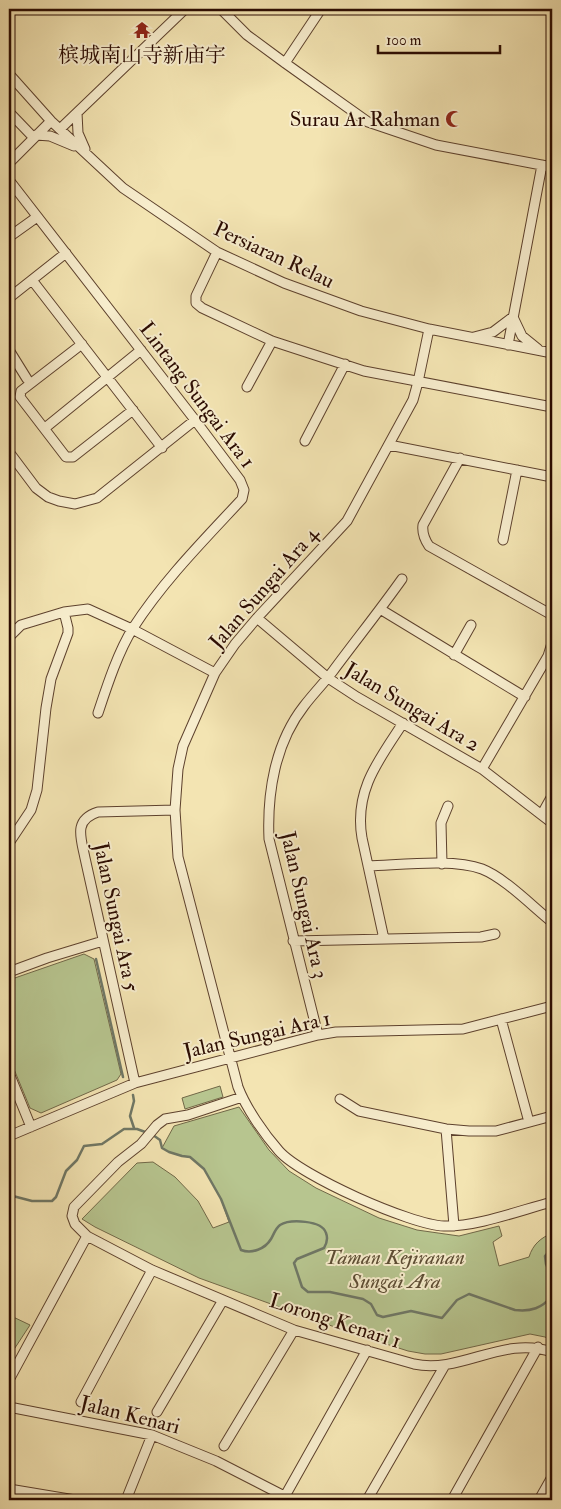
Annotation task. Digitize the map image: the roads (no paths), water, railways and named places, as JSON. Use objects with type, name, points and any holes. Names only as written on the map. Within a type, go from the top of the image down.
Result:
[{"type":"street","points":[[60,130],[185,9]]},
{"type":"street","points":[[221,9],[247,35],[368,122],[436,146],[552,167]]},
{"type":"street","points":[[285,63],[321,9]]},
{"type":"street","name":"Persiaran Relau","points":[[9,74],[51,121],[123,188],[217,252],[284,283],[361,311],[428,329],[552,353]]},
{"type":"street","points":[[9,112],[35,137],[50,136],[85,152]]},
{"type":"street","points":[[77,114],[78,133],[85,152]]},
{"type":"street","points":[[9,162],[51,121]]},
{"type":"street","points":[[508,345],[542,165]]},
{"type":"street","name":"Lintang Sungai Ara 1","points":[[9,180],[196,420],[243,484],[244,494],[242,499],[168,579],[132,630],[109,679],[98,714]]},
{"type":"street","points":[[9,238],[37,217]]},
{"type":"street","points":[[217,252],[196,296],[196,303],[202,308],[272,341],[364,371],[552,407]]},
{"type":"street","points":[[9,298],[66,253]]},
{"type":"street","points":[[32,280],[162,448]]},
{"type":"street","points":[[471,338],[493,332],[513,317]]},
{"type":"street","points":[[513,317],[522,336],[541,351]]},
{"type":"street","name":"Jalan Sungai Ara 4","points":[[428,329],[413,400],[347,521],[257,618],[214,673],[184,746],[178,769],[175,810],[178,857],[229,1058],[242,1097],[279,1151],[305,1171],[361,1199],[397,1214],[430,1224],[454,1226],[471,1223],[552,1202]]},
{"type":"street","points":[[247,387],[272,341]]},
{"type":"street","points":[[82,344],[21,391],[20,394],[20,397],[66,458],[69,458],[133,410]]},
{"type":"street","points":[[9,350],[13,367],[27,379]]},
{"type":"street","points":[[45,428],[141,350]]},
{"type":"street","points":[[305,441],[344,364]]},
{"type":"street","points":[[9,452],[36,488],[48,497],[75,504],[97,498],[196,420]]},
{"type":"street","points":[[389,445],[552,477]]},
{"type":"street","points":[[460,458],[423,525],[422,530],[426,542],[429,546],[552,614]]},
{"type":"street","points":[[503,540],[517,470]]},
{"type":"street","name":"Jalan Sungai Ara 3","points":[[318,1035],[269,839],[268,813],[277,760],[292,724],[303,706],[328,678],[402,579]]},
{"type":"street","points":[[9,637],[22,626],[64,612],[88,609],[214,673]]},
{"type":"street","points":[[380,609],[525,697]]},
{"type":"street","points":[[9,843],[31,810],[38,790],[46,708],[51,679],[68,633],[64,612]]},
{"type":"street","name":"Jalan Sungai Ara 2","points":[[257,618],[328,678],[357,697],[482,769],[552,823]]},
{"type":"street","points":[[454,655],[471,625]]},
{"type":"street","points":[[482,769],[548,656],[552,643]]},
{"type":"street","points":[[384,939],[360,824],[362,801],[366,784],[375,764],[403,723]]},
{"type":"street","points":[[542,814],[552,796]]},
{"type":"street","points":[[442,864],[441,824],[448,806]]},
{"type":"street","name":"Jalan Sungai Ara 5","points":[[136,1083],[80,832],[81,826],[90,814],[98,812],[175,810]]},
{"type":"street","points":[[368,866],[463,864],[483,870],[497,878],[552,922]]},
{"type":"street","points":[[293,940],[482,937],[495,934]]},
{"type":"street","points":[[9,972],[46,958],[103,941]]},
{"type":"street","name":"Jalan Sungai Ara 1","points":[[9,1136],[136,1083],[318,1035],[336,1032],[463,1029],[552,1006]]},
{"type":"street","points":[[502,1020],[529,1122]]},
{"type":"street","points":[[9,1073],[31,1127]]},
{"type":"street","name":"Lorong Kenari 1","points":[[242,1097],[188,1115],[165,1119],[157,1125],[147,1139],[118,1162],[74,1207],[72,1216],[75,1224],[87,1236],[152,1270],[294,1330],[424,1366],[445,1365],[519,1346],[538,1347],[552,1352]]},
{"type":"street","points":[[340,1099],[359,1111],[446,1129],[490,1132],[552,1116]]},
{"type":"street","points":[[446,1129],[454,1226]]},
{"type":"street","points":[[9,1380],[87,1236]]},
{"type":"street","points":[[81,1402],[152,1270]]},
{"type":"street","points":[[158,1412],[223,1300]]},
{"type":"street","points":[[224,1446],[294,1330]]},
{"type":"street","points":[[452,1500],[538,1347]]},
{"type":"street","points":[[288,1498],[367,1350]]},
{"type":"street","points":[[367,1500],[445,1365]]},
{"type":"street","name":"Jalan Kenari","points":[[9,1407],[152,1435],[216,1461],[288,1498]]},
{"type":"street","points":[[126,1500],[152,1435]]},
{"type":"street","points":[[539,1500],[552,1477]]},
{"type":"street","points":[[9,1489],[75,1500]]},
{"type":"waterway","points":[[96,959],[123,1077]]},
{"type":"waterway","points":[[133,1095],[134,1101],[130,1116],[134,1128]]},
{"type":"waterway","points":[[9,1195],[32,1201],[52,1201],[56,1197],[66,1171],[77,1160],[84,1146],[102,1144],[124,1129],[137,1129],[148,1133]]},
{"type":"waterway","points":[[153,1135],[160,1140],[162,1148],[169,1152],[190,1157],[204,1169],[221,1199],[241,1250],[254,1251],[262,1248],[268,1243],[278,1227],[285,1223],[298,1221],[312,1223],[319,1225],[323,1229],[327,1239],[324,1248],[297,1259],[294,1263],[302,1287],[308,1292],[330,1292],[363,1299],[371,1304],[377,1315],[383,1317],[411,1311],[442,1318],[457,1300],[469,1294],[515,1310],[531,1310],[544,1304],[552,1296]]},
{"type":"waterway","points":[[552,1248],[545,1256],[552,1278]]},
{"type":"place","name":"槟城南山寺新庙宇","points":[[142,30]]},
{"type":"place","name":"Surau Ar Rahman","points":[[454,119]]},
{"type":"park label","name":"Taman Kejiranan Sungai Ara","points":[[395,1269]]}]
